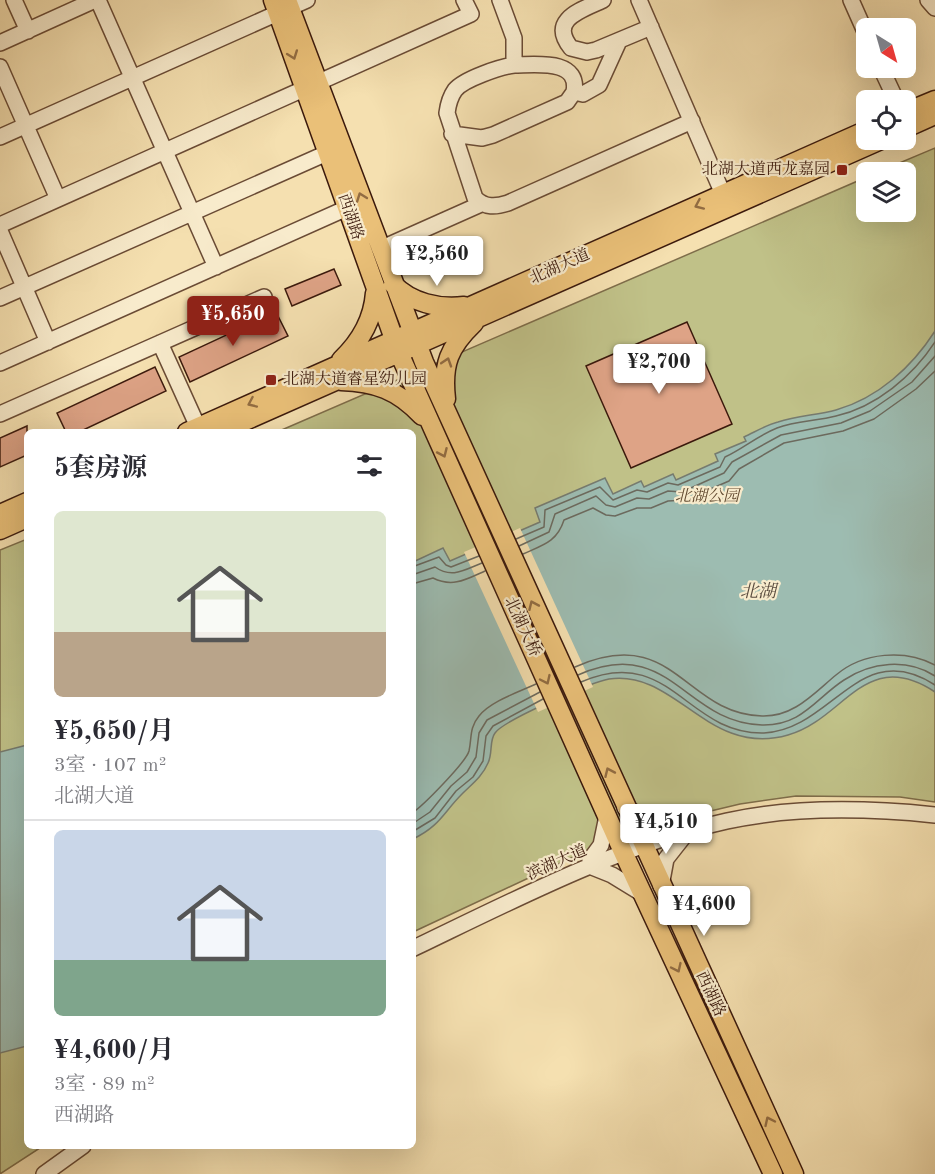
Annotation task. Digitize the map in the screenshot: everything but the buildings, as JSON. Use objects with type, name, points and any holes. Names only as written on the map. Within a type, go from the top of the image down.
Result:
[{"type":"main road","name":"西湖路","points":[[287,4],[312,86],[335,149],[380,249],[414,339],[496,523]]},
{"type":"main road","points":[[916,115],[935,99]]},
{"type":"main road","points":[[916,120],[935,115]]},
{"type":"main road","name":"北湖大道","points":[[478,311],[723,194],[856,135]]},
{"type":"main road","name":"西湖路","points":[[335,149],[347,208],[375,291],[396,347],[478,531]]},
{"type":"main road","name":"北湖大道","points":[[193,429],[334,374],[857,150]]},
{"type":"main road","points":[[392,283],[410,298],[426,303],[458,306],[478,311],[447,358],[444,382],[449,419]]},
{"type":"main road","points":[[375,291],[374,307],[367,327],[334,374],[380,385],[408,401],[431,427]]},
{"type":"main road","name":"北湖大道","points":[[226,429],[334,374]]},
{"type":"main road","points":[[0,514],[24,503]]},
{"type":"main road","points":[[0,530],[24,519]]},
{"type":"main road","name":"北湖大桥","points":[[496,523],[583,716]]},
{"type":"main road","name":"北湖大桥","points":[[478,531],[566,723]]},
{"type":"main road","name":"西湖路","points":[[583,716],[794,1174]]},
{"type":"main road","name":"西湖路","points":[[566,723],[773,1174]]},
{"type":"street","points":[[14,0],[28,31]]},
{"type":"street","points":[[0,43],[97,0],[216,267]]},
{"type":"street","points":[[0,225],[471,14],[464,0]]},
{"type":"street","points":[[500,0],[514,38],[514,65]]},
{"type":"street","points":[[603,0],[570,15],[563,30],[564,37],[571,48],[587,52],[651,27]]},
{"type":"street","points":[[639,0],[723,194]]},
{"type":"street","points":[[851,0],[859,18]]},
{"type":"street","points":[[928,0],[935,8]]},
{"type":"street","points":[[0,137],[133,78],[287,4]]},
{"type":"street","points":[[574,92],[588,93],[599,85],[619,40]]},
{"type":"street","points":[[452,134],[482,138],[493,135],[567,102],[574,92],[574,81],[566,69],[560,66],[514,65],[494,70],[459,86],[454,91],[447,113],[452,134],[475,198],[481,204]]},
{"type":"street","points":[[0,67],[58,199]]},
{"type":"street","points":[[380,249],[481,204],[497,206],[508,203],[692,121]]},
{"type":"street","points":[[0,298],[335,149]]},
{"type":"street","points":[[0,363],[347,208]]},
{"type":"street","points":[[0,231],[48,342]]},
{"type":"street","points":[[0,414],[264,297]]},
{"type":"street","points":[[160,343],[193,429]]},
{"type":"street","name":"滨湖大道","points":[[416,939],[640,842],[729,814],[816,802],[895,802],[935,807]]},
{"type":"street","points":[[625,808],[658,823],[687,828],[666,859],[661,886]]},
{"type":"street","name":"滨湖大道","points":[[687,828],[815,811],[893,811],[935,815]]},
{"type":"street","points":[[607,816],[601,845],[591,864],[643,894]]},
{"type":"street","name":"滨湖大道","points":[[416,948],[591,864]]},
{"type":"street","points":[[32,1174],[66,1149]]},
{"type":"street","points":[[44,1174],[79,1149]]},
{"type":"green space","name":"北湖公园","points":[[935,148],[935,802],[900,797],[796,796],[740,804],[631,830],[416,931],[416,429],[284,429],[856,182],[856,222],[916,222],[916,162],[902,162]]},
{"type":"green space","points":[[24,540],[24,1149],[38,1149],[0,1174],[0,550]]},
{"type":"water","name":"北湖","points":[[935,331],[935,692],[911,680],[891,677],[873,681],[857,690],[808,727],[788,735],[760,739],[736,735],[714,725],[654,687],[633,679],[609,679],[549,702],[502,727],[493,736],[489,759],[480,776],[435,824],[416,837],[416,561],[443,548],[450,561],[540,522],[535,508],[605,478],[613,494],[641,481],[644,487],[673,474],[676,480],[718,461],[715,454],[746,441],[744,437],[774,423],[829,412],[866,398],[893,380]]},
{"type":"water","points":[[24,746],[24,1047],[0,1053],[0,752]]},
{"type":"pier","points":[[520,528],[593,687],[538,712],[464,552]]},
{"type":"place","name":"北湖大道西龙嘉园","points":[[842,170]]},
{"type":"place","name":"北湖大道睿星幼儿园","points":[[271,380]]}]
